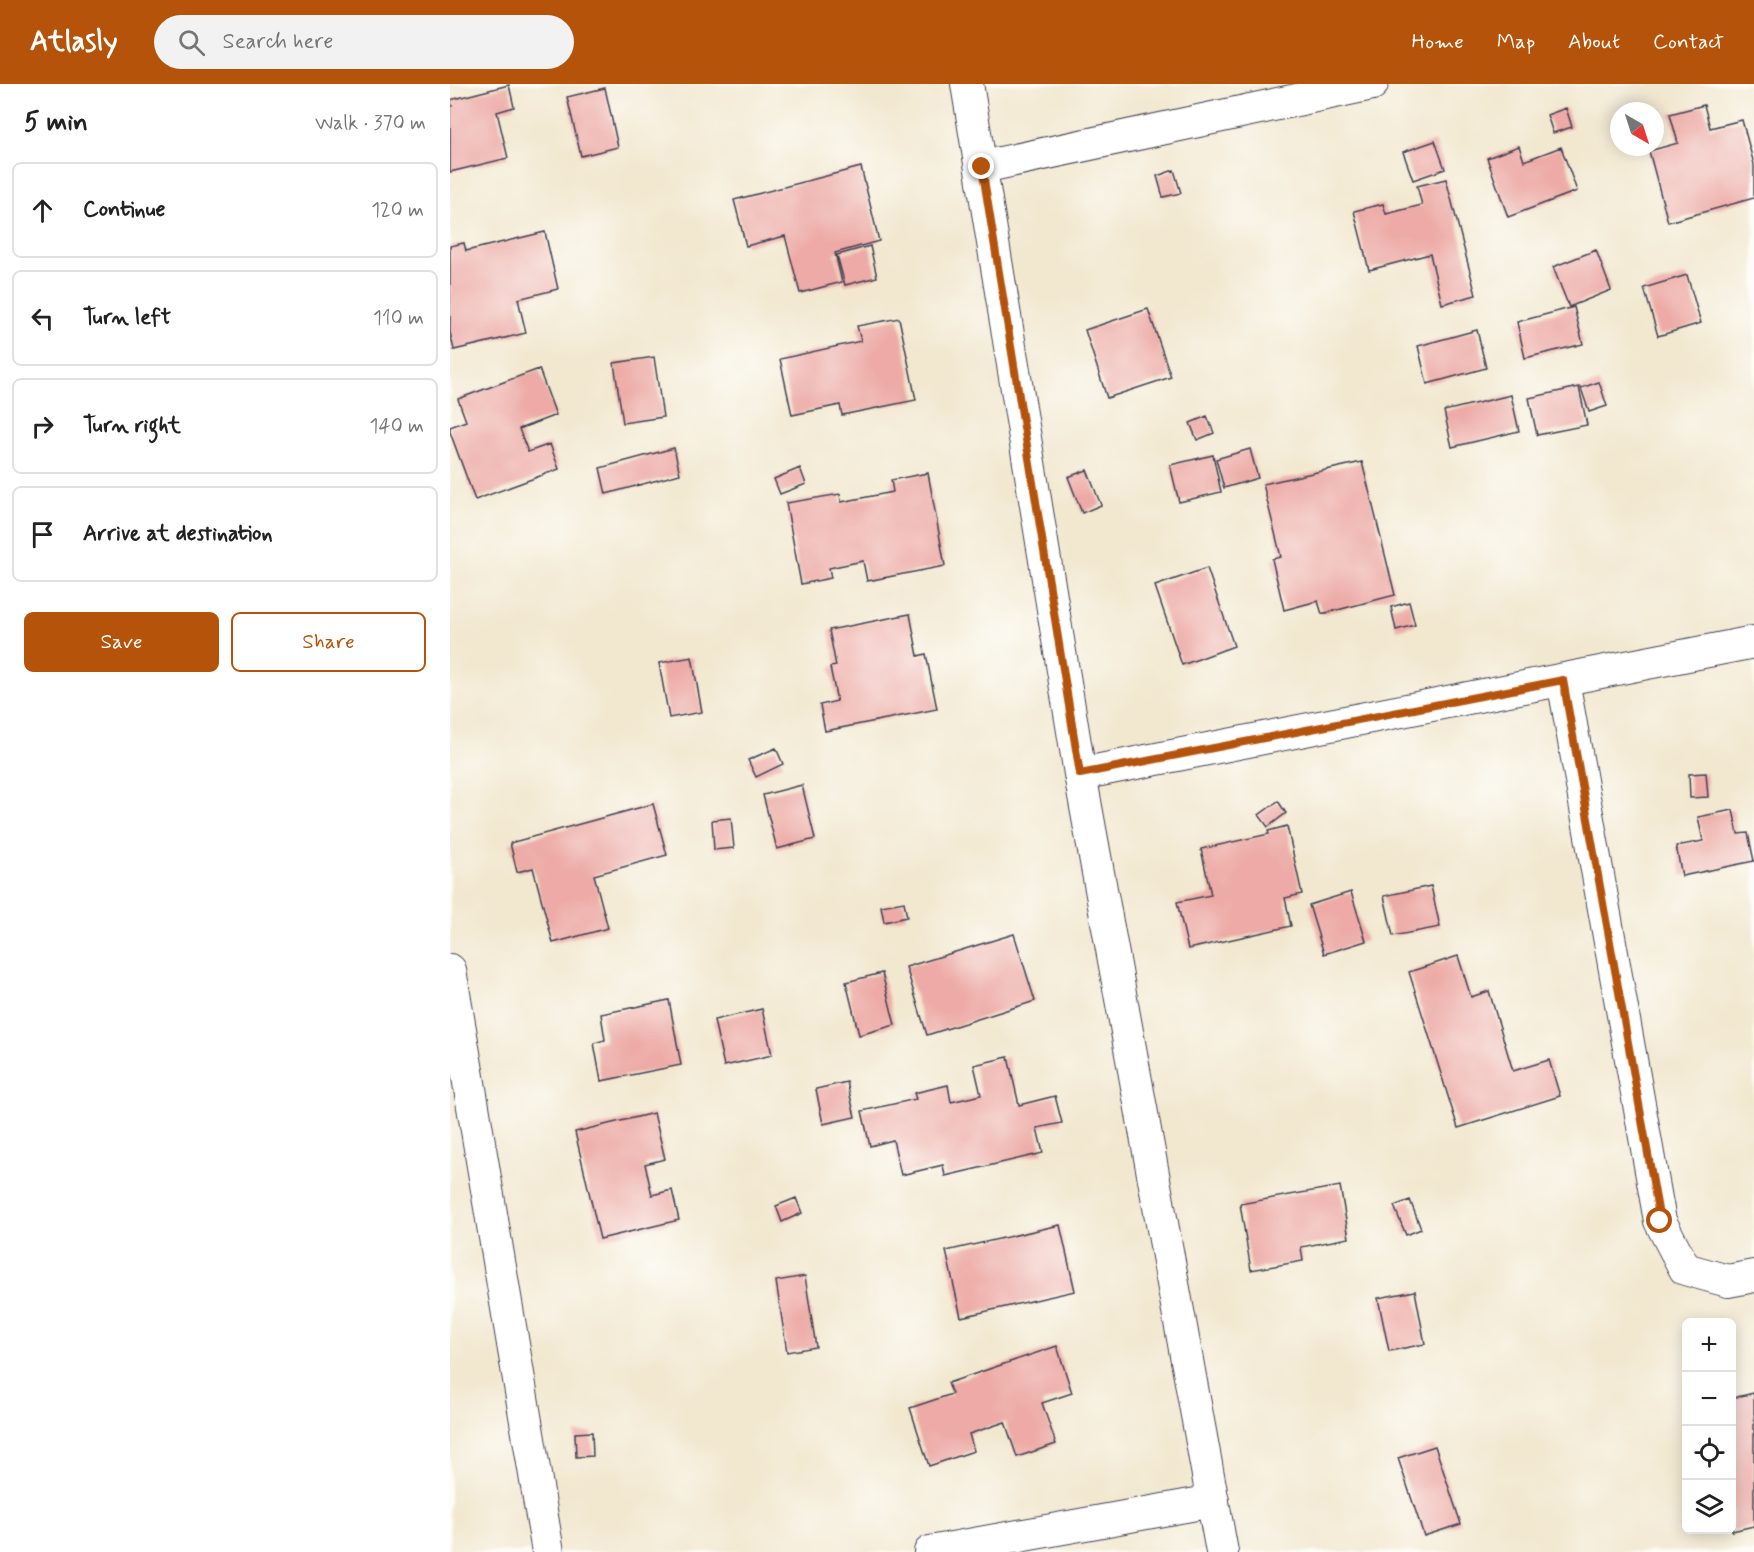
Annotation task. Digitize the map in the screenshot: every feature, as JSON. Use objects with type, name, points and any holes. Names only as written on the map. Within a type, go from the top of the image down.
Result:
[{"type":"street","points":[[967,84],[1080,774],[1222,1552]]},
{"type":"street","points":[[982,167],[1372,84]]},
{"type":"street","points":[[1080,774],[1754,642]]},
{"type":"street","points":[[1563,680],[1660,1221],[1685,1269],[1728,1281],[1754,1276]]},
{"type":"street","points":[[450,970],[548,1552]]},
{"type":"street","points":[[930,1552],[1213,1501]]},
{"type":"building","points":[[509,85],[514,107],[497,112],[508,158],[450,172],[450,106],[452,106],[450,100]]},
{"type":"building","points":[[605,88],[618,147],[581,156],[567,97]]},
{"type":"building","points":[[1704,105],[1710,128],[1742,120],[1754,164],[1754,198],[1668,222],[1650,156],[1664,156],[1664,147],[1678,143],[1670,114]]},
{"type":"building","points":[[1566,108],[1572,127],[1553,133],[1547,115]]},
{"type":"building","points":[[1435,141],[1445,169],[1413,180],[1403,152]]},
{"type":"building","points":[[1519,146],[1524,161],[1561,147],[1577,191],[1508,217],[1487,158]]},
{"type":"building","points":[[861,167],[879,241],[835,253],[842,282],[800,293],[785,236],[746,246],[734,200]]},
{"type":"building","points":[[1174,170],[1181,193],[1163,197],[1157,176]]},
{"type":"building","points":[[1446,179],[1476,295],[1442,304],[1430,254],[1369,270],[1354,211],[1383,204],[1386,214],[1422,205],[1417,186]]},
{"type":"building","points":[[545,232],[558,289],[518,299],[526,333],[454,350],[450,332],[450,246],[464,243],[466,251]]},
{"type":"building","points":[[870,246],[877,277],[845,285],[837,255]]},
{"type":"building","points":[[1596,250],[1611,290],[1569,307],[1553,267]]},
{"type":"building","points":[[1687,275],[1701,323],[1658,336],[1644,288]]},
{"type":"building","points":[[1574,307],[1583,344],[1525,358],[1517,322]]},
{"type":"building","points":[[1148,309],[1171,377],[1107,398],[1085,330]]},
{"type":"building","points":[[899,318],[916,400],[842,415],[840,405],[792,415],[780,359],[861,341],[857,326]]},
{"type":"building","points":[[1477,330],[1486,368],[1427,384],[1418,346]]},
{"type":"building","points":[[654,357],[663,417],[623,423],[614,363]]},
{"type":"building","points":[[539,369],[556,415],[519,429],[528,452],[550,444],[559,469],[475,500],[450,432],[450,427],[466,421],[458,399]]},
{"type":"building","points":[[1599,382],[1607,406],[1589,412],[1581,388]]},
{"type":"building","points":[[1579,387],[1587,425],[1537,435],[1529,398]]},
{"type":"building","points":[[1511,395],[1519,431],[1452,447],[1444,411]]},
{"type":"building","points":[[1207,416],[1214,433],[1197,440],[1190,423]]},
{"type":"building","points":[[674,448],[680,474],[606,494],[600,468]]},
{"type":"building","points":[[1250,449],[1258,478],[1224,488],[1216,459]]},
{"type":"building","points":[[1213,455],[1221,492],[1179,502],[1170,465]]},
{"type":"building","points":[[1362,462],[1395,595],[1322,614],[1318,601],[1284,610],[1272,559],[1281,557],[1263,484]]},
{"type":"building","points":[[800,468],[806,484],[780,494],[774,479]]},
{"type":"building","points":[[1087,470],[1101,505],[1082,513],[1068,477]]},
{"type":"building","points":[[928,473],[945,566],[867,581],[863,561],[829,568],[831,578],[801,584],[786,503],[840,494],[841,502],[893,492],[891,480]]},
{"type":"building","points":[[1207,568],[1234,646],[1182,665],[1155,586]]},
{"type":"building","points":[[1409,602],[1415,625],[1396,630],[1391,607]]},
{"type":"building","points":[[910,614],[918,656],[926,654],[937,709],[825,731],[820,705],[837,701],[830,667],[836,666],[829,630]]},
{"type":"building","points":[[692,657],[702,712],[669,718],[659,663]]},
{"type":"building","points":[[776,748],[783,764],[756,777],[748,760]]},
{"type":"building","points":[[1706,773],[1708,797],[1690,798],[1689,774]]},
{"type":"building","points":[[802,785],[815,839],[777,849],[763,795]]},
{"type":"building","points":[[1278,801],[1286,813],[1268,827],[1259,815]]},
{"type":"building","points":[[653,804],[667,855],[594,875],[608,928],[553,943],[533,868],[517,872],[510,843]]},
{"type":"building","points":[[1733,810],[1738,834],[1748,833],[1754,861],[1682,876],[1676,846],[1703,841],[1698,817]]},
{"type":"building","points":[[731,818],[734,848],[714,850],[712,820]]},
{"type":"building","points":[[1287,826],[1302,894],[1285,898],[1291,926],[1188,949],[1177,902],[1211,895],[1201,849],[1269,834],[1268,831]]},
{"type":"building","points":[[1431,886],[1440,927],[1393,936],[1384,896]]},
{"type":"building","points":[[1351,892],[1366,941],[1324,954],[1309,905]]},
{"type":"building","points":[[904,902],[907,917],[884,922],[881,906]]},
{"type":"building","points":[[1014,934],[1035,1001],[927,1035],[906,967]]},
{"type":"building","points":[[1458,956],[1471,997],[1489,991],[1513,1071],[1549,1060],[1560,1096],[1458,1128],[1409,972]]},
{"type":"building","points":[[882,973],[895,1025],[859,1035],[846,982]]},
{"type":"building","points":[[669,1000],[681,1065],[601,1081],[594,1043],[605,1040],[601,1014]]},
{"type":"building","points":[[762,1009],[772,1055],[724,1066],[714,1020]]},
{"type":"building","points":[[1008,1057],[1019,1105],[1055,1096],[1062,1123],[1037,1128],[1043,1153],[945,1176],[943,1165],[901,1175],[893,1140],[870,1146],[862,1111],[916,1099],[914,1093],[948,1085],[951,1102],[981,1095],[974,1065]]},
{"type":"building","points":[[847,1082],[855,1117],[823,1124],[816,1089]]},
{"type":"building","points":[[654,1113],[665,1159],[645,1164],[652,1195],[672,1190],[679,1220],[600,1239],[575,1132]]},
{"type":"building","points":[[1340,1186],[1349,1238],[1301,1247],[1303,1261],[1251,1270],[1240,1204]]},
{"type":"building","points":[[796,1198],[802,1213],[782,1222],[776,1206]]},
{"type":"building","points":[[1410,1200],[1421,1229],[1406,1235],[1394,1206]]},
{"type":"building","points":[[1060,1225],[1075,1291],[961,1317],[946,1251]]},
{"type":"building","points":[[805,1276],[816,1347],[787,1352],[776,1281]]},
{"type":"building","points":[[1415,1291],[1425,1344],[1389,1351],[1378,1298]]},
{"type":"building","points":[[1057,1346],[1072,1393],[1042,1403],[1056,1444],[1017,1457],[1005,1422],[969,1434],[974,1451],[929,1466],[910,1408],[952,1394],[948,1383]]},
{"type":"building","points":[[1754,1393],[1754,1526],[1736,1530],[1736,1426],[1736,1397]]},
{"type":"building","points":[[592,1432],[593,1456],[576,1457],[575,1433]]},
{"type":"building","points":[[1435,1446],[1461,1524],[1424,1536],[1398,1458]]},
{"type":"route","points":[[982,167],[1080,774],[1563,680],[1660,1221]]}]
